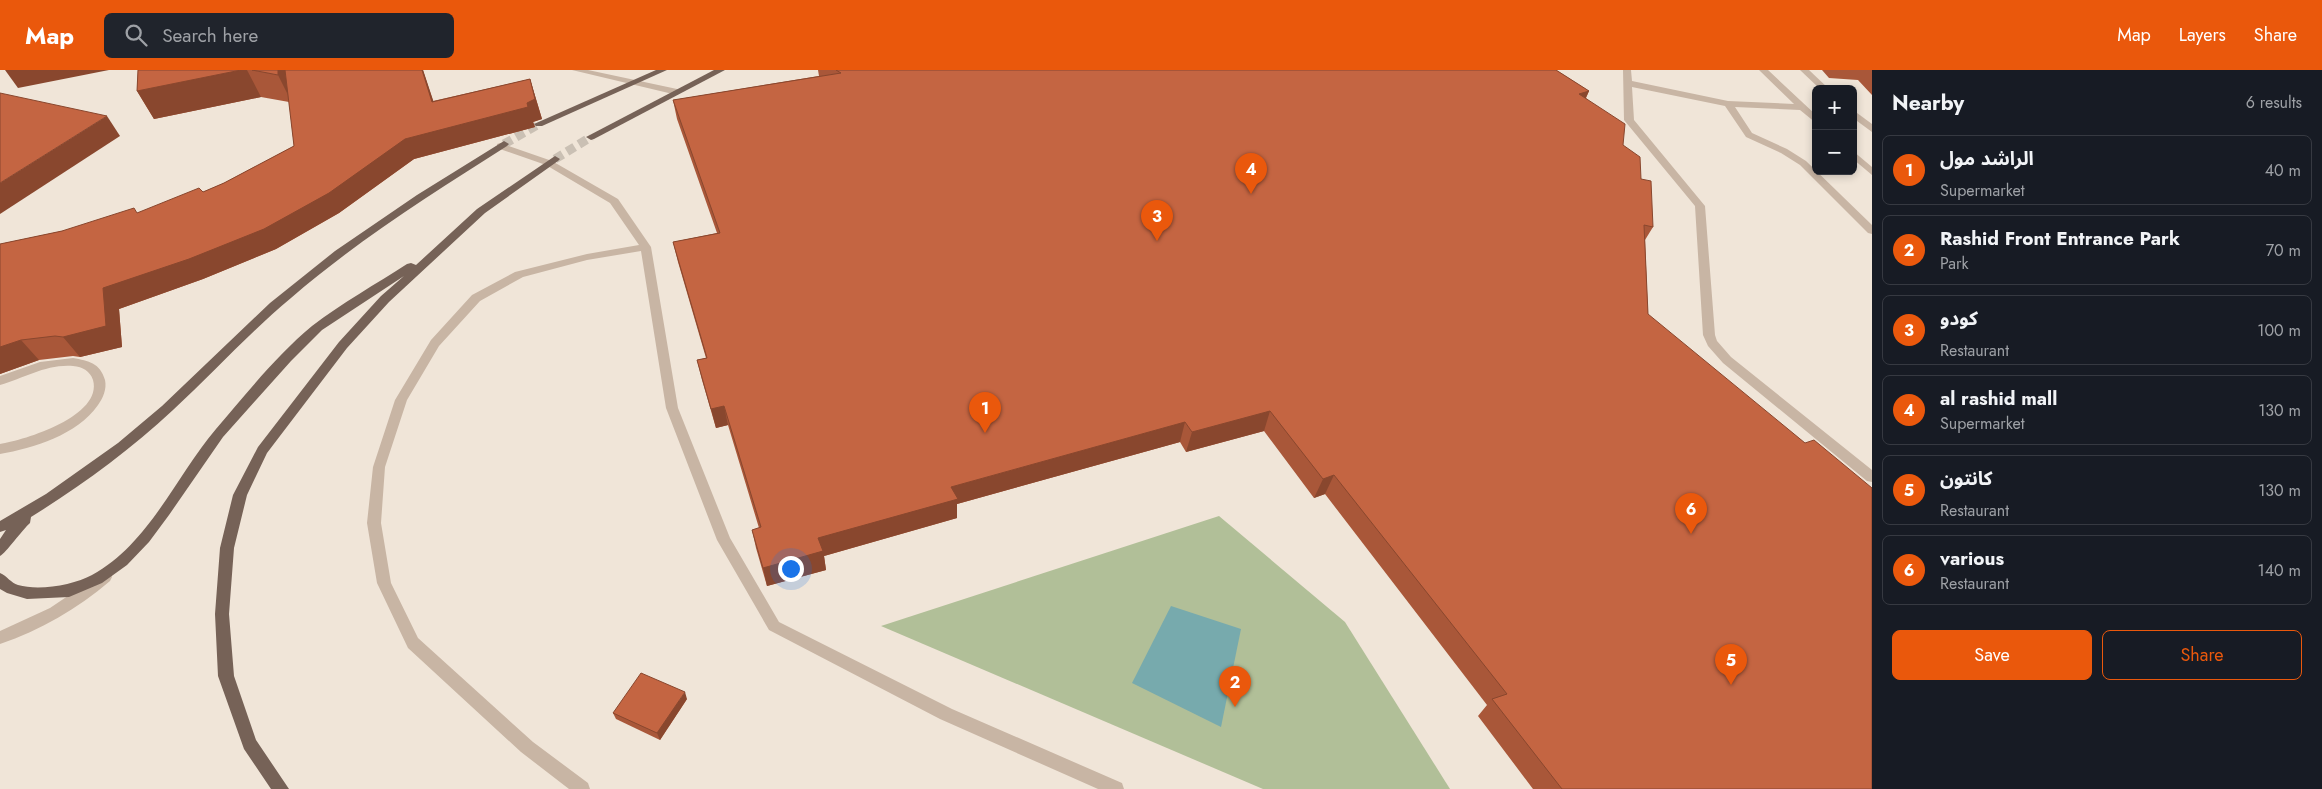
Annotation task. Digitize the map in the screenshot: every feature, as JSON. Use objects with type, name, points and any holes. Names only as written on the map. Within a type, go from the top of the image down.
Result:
[{"type":"main road","points":[[539,124],[663,70]]},
{"type":"main road","points":[[591,138],[722,70]]},
{"type":"main road","points":[[0,527],[82,478],[124,446],[187,390],[285,296],[333,256],[417,198],[502,145]]},
{"type":"main road","points":[[281,789],[250,744],[226,676],[222,614],[227,548],[240,495],[262,450],[344,345],[385,299],[481,211],[552,161]]},
{"type":"main road","points":[[0,580],[18,592],[44,594],[74,590],[101,577],[123,561],[147,537],[218,436],[313,332],[442,245]]},
{"type":"main road","points":[[0,550],[14,529],[45,501]]},
{"type":"street","points":[[576,70],[677,92]]},
{"type":"street","points":[[1627,70],[1629,120],[1700,206],[1709,335],[1712,343],[1727,360],[1872,477]]},
{"type":"street","points":[[1763,70],[1812,116]]},
{"type":"street","points":[[1804,70],[1821,85]]},
{"type":"street","points":[[1627,83],[1728,104],[1802,107]]},
{"type":"street","points":[[1728,104],[1749,135],[1784,151],[1803,163],[1872,231]]},
{"type":"street","points":[[1857,116],[1872,129]]},
{"type":"street","points":[[502,145],[552,161],[614,201],[646,247],[672,408],[724,540],[774,626],[946,714],[1116,789]]},
{"type":"street","points":[[1857,158],[1872,172]]},
{"type":"street","points":[[582,789],[527,747],[413,643],[384,583],[374,523],[379,467],[401,400],[435,343],[476,298],[519,274],[587,257],[646,247]]},
{"type":"street","points":[[0,381],[27,368],[49,363],[78,363],[86,365],[97,373],[100,384],[97,397],[85,412],[62,429],[0,454]]},
{"type":"street","points":[[0,449],[24,445]]},
{"type":"street","points":[[0,638],[40,622],[77,601],[123,561]]},
{"type":"green space","points":[[1219,516],[1345,622],[1450,789],[1263,789],[881,626]]},
{"type":"water","points":[[1171,606],[1241,629],[1221,727],[1132,683]]},
{"type":"building","points":[[138,70],[241,70],[137,91]]},
{"type":"building","points":[[252,70],[278,70],[278,75]]},
{"type":"building","points":[[285,70],[422,70],[432,102],[530,79],[535,99],[527,103],[528,107],[405,139],[329,193],[264,229],[189,259],[103,288],[106,326],[63,337],[55,336],[21,340],[0,347],[0,244],[62,231],[134,208],[137,213],[199,188],[203,192],[294,146]]},
{"type":"building","points":[[836,70],[1556,70],[1589,91],[1579,94],[1625,124],[1623,145],[1640,157],[1641,179],[1651,181],[1653,227],[1644,225],[1648,314],[1805,443],[1814,440],[1872,488],[1872,789],[1562,789],[1492,699],[1507,694],[1334,475],[1323,479],[1270,411],[1192,432],[1185,422],[951,487],[958,499],[818,538],[823,551],[763,568],[752,530],[761,527],[724,406],[711,409],[697,360],[707,358],[673,242],[720,233],[673,100],[841,73]]},
{"type":"building","points":[[0,93],[107,116],[0,183]]},
{"type":"building","points":[[641,673],[685,692],[657,733],[613,713]]},
{"type":"tunnel","points":[[504,144],[539,124]]},
{"type":"tunnel","points":[[555,159],[591,137]]},
{"type":"place","name":"al rashid mall","points":[[1251,194]]},
{"type":"place","name":"كودو","points":[[1157,241]]},
{"type":"place","name":"الراشد مول","points":[[985,433]]},
{"type":"place","name":"various","points":[[1691,534]]},
{"type":"place","name":"كانتون","points":[[1731,685]]},
{"type":"place","name":"Rashid Front Entrance Park","points":[[1235,707]]}]
